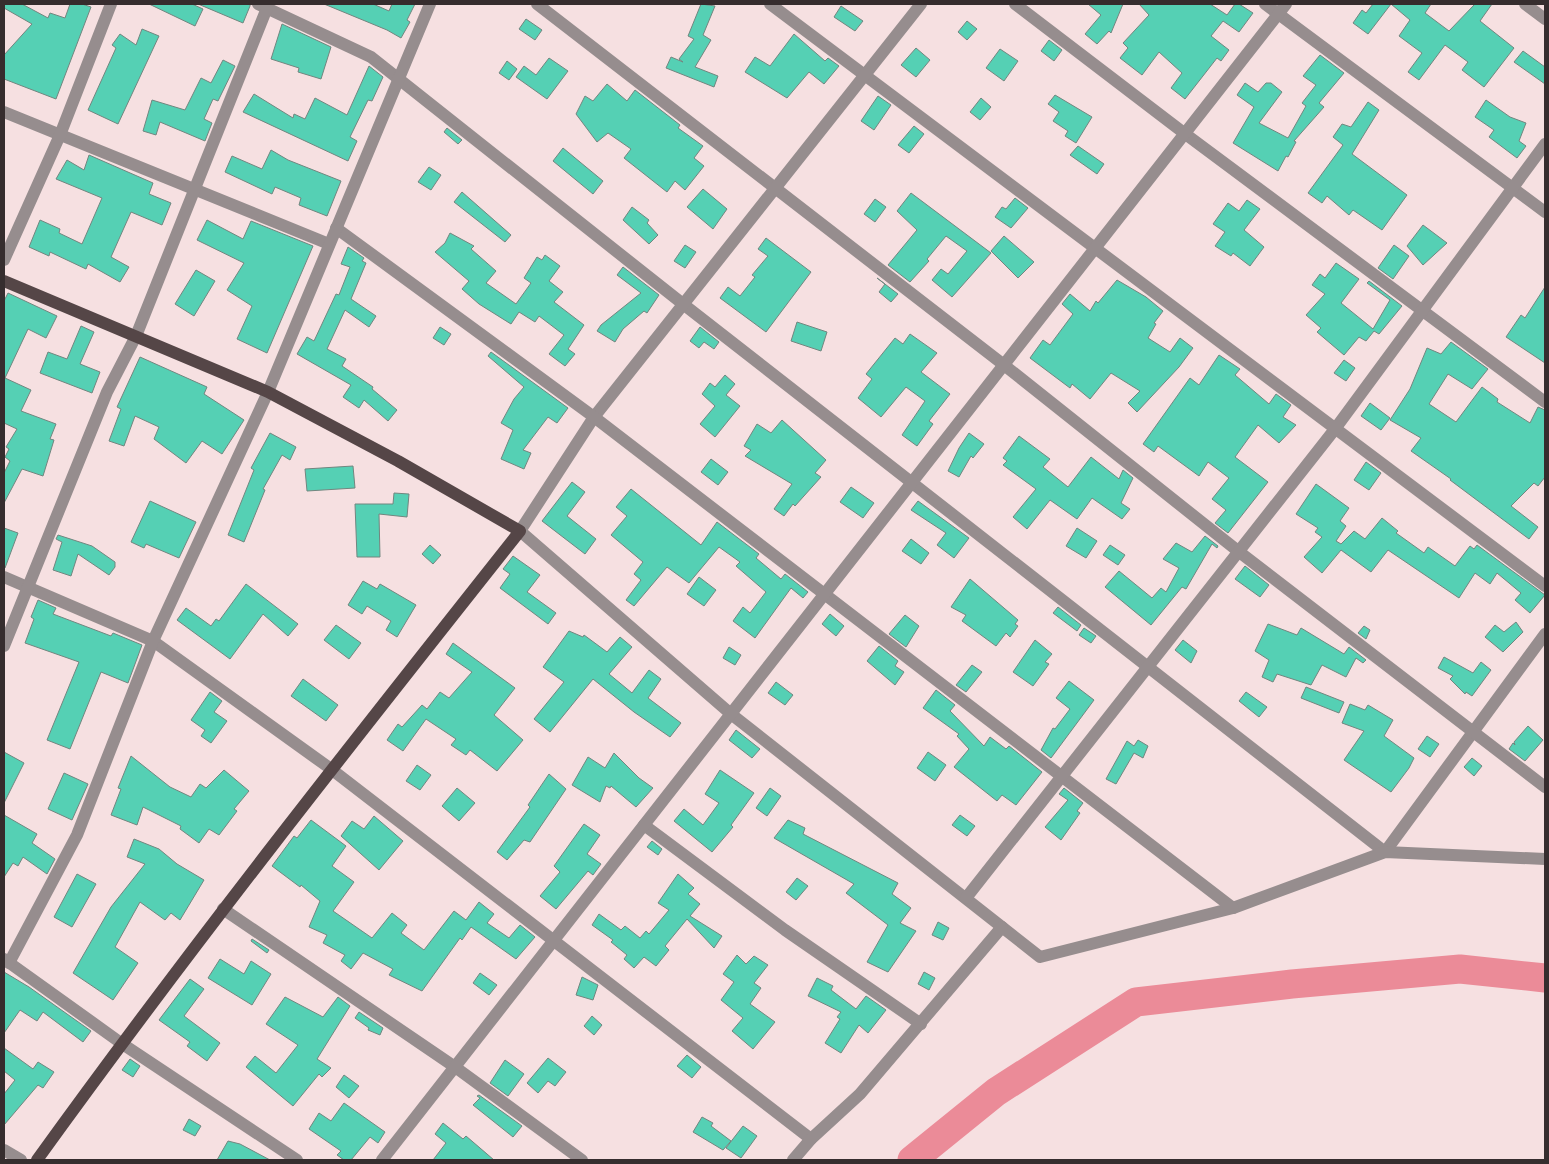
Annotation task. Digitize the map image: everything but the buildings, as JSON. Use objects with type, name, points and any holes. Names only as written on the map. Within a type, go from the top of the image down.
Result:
[{"type":"main road","points":[[4,281],[268,392],[398,461],[520,531],[331,769],[223,909],[121,1044],[37,1160]]},
{"type":"street","points":[[4,260],[60,135],[111,4]]},
{"type":"street","points":[[298,1160],[121,1044],[6,961],[77,835],[153,641],[268,392],[430,4]]},
{"type":"street","points":[[537,4],[1004,365],[1238,552],[1545,787]]},
{"type":"street","points":[[770,4],[1545,586]]},
{"type":"street","points":[[921,4],[594,417],[520,531],[731,714],[1040,957],[1233,908],[1385,852],[1545,858]]},
{"type":"street","points":[[1015,4],[1184,133],[1545,402]]},
{"type":"street","points":[[1265,4],[1282,9],[1545,212]]},
{"type":"street","points":[[1525,4],[1545,19]]},
{"type":"street","points":[[4,646],[107,392],[136,336],[194,190],[263,6],[371,57],[1385,852]]},
{"type":"street","points":[[382,1160],[1282,9]]},
{"type":"street","points":[[4,112],[329,244]]},
{"type":"street","points":[[966,898],[1334,428],[1545,144]]},
{"type":"street","points":[[336,228],[594,417],[1061,778],[1233,908]]},
{"type":"street","points":[[4,577],[153,641],[331,769],[811,1139]]},
{"type":"street","points":[[1385,852],[1545,634]]},
{"type":"street","points":[[644,825],[785,930],[921,1024]]},
{"type":"street","points":[[223,909],[455,1067],[582,1160]]},
{"type":"street","points":[[793,1160],[811,1139],[860,1094],[1002,927]]},
{"type":"street","points":[[4,1150],[21,1160]]},
{"type":"waterway","points":[[912,1160],[996,1092],[1136,1002],[1292,984],[1460,969],[1545,978]]}]
